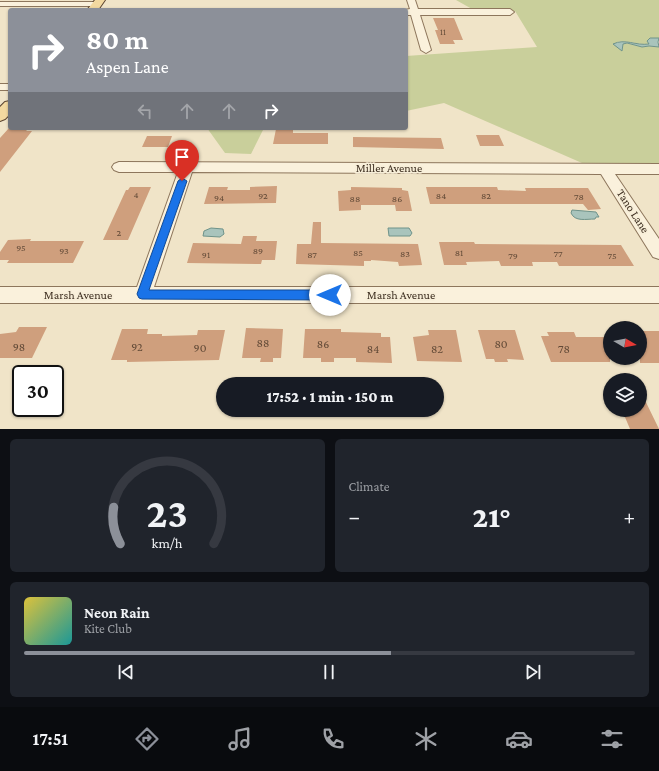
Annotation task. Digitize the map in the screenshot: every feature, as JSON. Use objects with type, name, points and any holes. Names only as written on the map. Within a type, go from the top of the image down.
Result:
[{"type":"main road","points":[[0,116],[8,107]]},
{"type":"street","points":[[411,0],[410,12],[426,50]]},
{"type":"street","points":[[0,4],[96,5]]},
{"type":"street","points":[[410,12],[510,12]]},
{"type":"street","name":"Miller Avenue","points":[[119,166],[606,170],[659,169]]},
{"type":"street","points":[[142,294],[187,167]]},
{"type":"street","name":"Tano Lane","points":[[606,170],[659,252]]},
{"type":"street","name":"Marsh Avenue","points":[[0,295],[659,295]]},
{"type":"green space","points":[[456,0],[659,0],[659,38],[650,38],[649,44],[617,42],[622,51],[623,44],[626,43],[642,47],[659,47],[659,163],[582,163],[444,103],[408,111],[408,56],[537,47],[515,11],[472,9]]},
{"type":"green space","points":[[208,130],[263,130],[251,154],[225,153]]},
{"type":"water","points":[[650,38],[659,38],[659,47],[642,47],[627,43],[623,44],[622,51],[613,44],[617,42],[626,42],[649,44],[647,41]]},
{"type":"water","points":[[572,210],[596,212],[599,217],[596,217],[595,219],[578,219],[571,213]]},
{"type":"water","points":[[211,228],[223,229],[224,234],[220,237],[203,236],[204,231]]},
{"type":"water","points":[[388,228],[409,228],[412,233],[410,236],[389,236]]},
{"type":"building","points":[[433,18],[454,18],[463,40],[453,40],[455,44],[440,44],[435,30],[438,30]]},
{"type":"building","points":[[8,129],[32,131],[0,172],[0,138]]},
{"type":"building","points":[[276,130],[293,130],[293,133],[328,133],[328,144],[273,144]]},
{"type":"building","points":[[476,135],[499,135],[504,146],[480,146]]},
{"type":"building","points":[[147,136],[172,136],[168,147],[142,147]]},
{"type":"building","points":[[353,137],[441,138],[444,149],[353,147]]},
{"type":"building","points":[[277,186],[276,203],[204,204],[209,187],[228,187],[227,190],[250,190],[250,187]]},
{"type":"building","points":[[130,187],[151,187],[128,240],[103,240],[126,190]]},
{"type":"building","points":[[351,187],[402,188],[402,190],[408,191],[412,211],[396,211],[395,205],[361,205],[361,210],[339,211],[338,191],[351,190]]},
{"type":"building","points":[[426,187],[497,187],[498,190],[526,191],[525,188],[588,188],[601,209],[588,210],[583,204],[430,204]]},
{"type":"building","points":[[313,222],[321,222],[321,243],[418,244],[422,265],[399,266],[398,262],[371,260],[364,261],[364,266],[296,264],[297,244],[311,244]]},
{"type":"building","points":[[243,236],[257,236],[256,241],[277,241],[275,260],[262,260],[261,264],[187,263],[193,243],[241,244]]},
{"type":"building","points":[[31,239],[30,241],[84,241],[73,263],[7,263],[9,260],[0,260],[0,252],[8,240]]},
{"type":"building","points":[[439,242],[474,242],[475,244],[621,245],[634,266],[559,266],[557,262],[532,262],[533,266],[501,266],[499,261],[466,262],[467,265],[444,265]]},
{"type":"building","points":[[19,327],[47,327],[32,358],[0,358],[0,334],[16,332]]},
{"type":"building","points":[[246,328],[283,329],[281,358],[273,358],[273,362],[260,362],[261,358],[242,358]]},
{"type":"building","points":[[122,329],[148,329],[147,334],[162,334],[162,336],[197,335],[198,330],[225,330],[219,360],[127,362],[127,360],[111,360]]},
{"type":"building","points":[[305,329],[341,329],[341,332],[381,333],[381,337],[390,337],[392,363],[356,362],[356,358],[334,358],[334,362],[321,362],[321,358],[303,358]]},
{"type":"building","points":[[428,330],[456,330],[462,362],[417,361],[413,337],[429,335]]},
{"type":"building","points":[[478,330],[515,330],[524,360],[507,359],[508,362],[495,362],[494,359],[486,359]]},
{"type":"building","points":[[647,331],[659,331],[659,363],[647,363]]},
{"type":"building","points":[[547,332],[574,332],[576,337],[603,337],[603,362],[551,362],[541,336],[549,336]]},
{"type":"building","points":[[647,404],[659,429],[630,429],[625,417],[647,417]]},
{"type":"route","points":[[182,181],[142,294],[330,295]]}]
